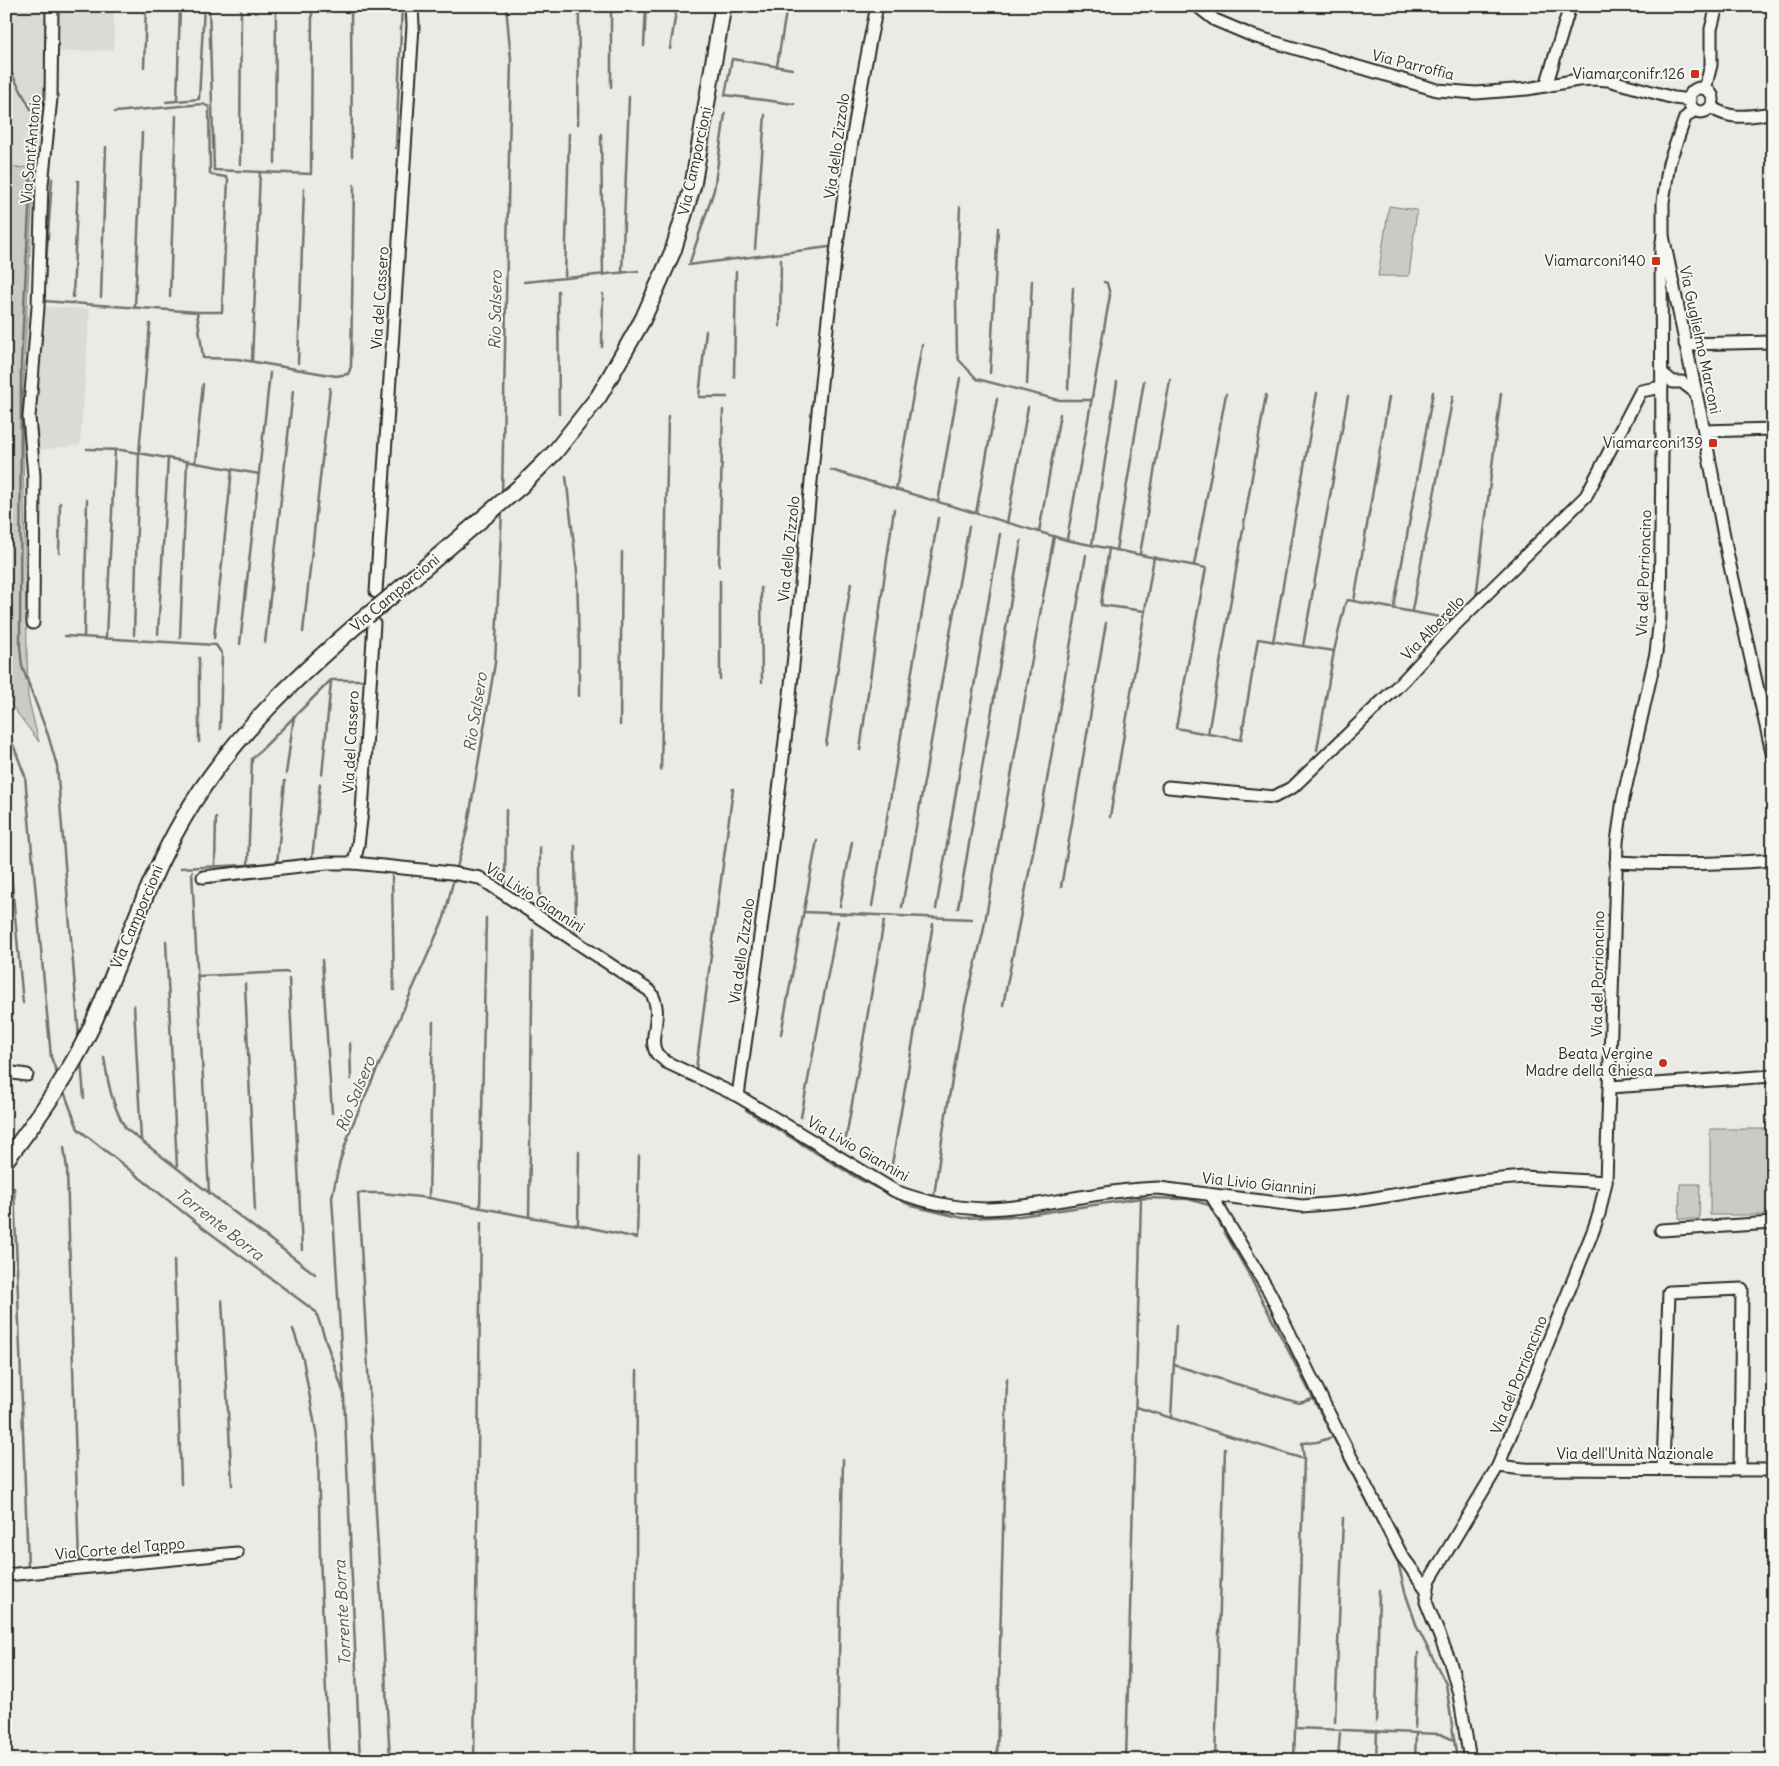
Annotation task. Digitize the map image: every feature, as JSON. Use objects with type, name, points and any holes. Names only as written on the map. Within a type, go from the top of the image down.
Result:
[{"type":"main road","name":"Via Camporcioni","points":[[6,1160],[69,1070],[90,1029],[154,873],[183,818],[215,771],[267,708],[287,688],[370,620],[382,595],[484,518],[522,485],[555,452],[599,396],[643,319],[673,251],[693,185],[723,6]]},
{"type":"street","name":"Via Sant'Antonio","points":[[32,623],[34,476],[29,416],[38,307],[42,185],[51,98],[52,6]]},
{"type":"street","name":"Via del Cassero","points":[[382,595],[385,429],[401,224],[413,26],[412,6]]},
{"type":"street","name":"Via dello Zizzolo","points":[[738,1096],[787,725],[815,442],[838,243],[863,74],[877,6]]},
{"type":"street","name":"Via Parroffia","points":[[1197,6],[1215,20],[1253,36],[1437,90],[1476,94],[1527,89],[1578,80],[1608,80],[1674,98],[1692,105]]},
{"type":"street","points":[[1546,86],[1570,6]]},
{"type":"street","points":[[1705,89],[1711,65],[1711,29],[1717,6]]},
{"type":"street","points":[[1705,89],[1713,98],[1711,108],[1704,112],[1692,105],[1690,96],[1696,90],[1705,89]]},
{"type":"street","name":"Via Guglielmo Marconi","points":[[1692,105],[1685,118],[1669,163],[1663,202],[1663,236],[1728,556],[1773,757]]},
{"type":"street","points":[[1711,108],[1736,117],[1773,113]]},
{"type":"street","name":"Via del Porrioncino","points":[[1426,1590],[1429,1581],[1498,1466],[1593,1230],[1599,1214],[1606,1182],[1617,842],[1623,799],[1656,653],[1660,618],[1661,245],[1663,236]]},
{"type":"street","points":[[1662,330],[1672,322],[1678,325],[1683,338],[1773,342]]},
{"type":"street","points":[[1662,389],[1677,382],[1690,371]]},
{"type":"street","points":[[1662,373],[1695,392]]},
{"type":"street","name":"Via Alberello","points":[[1168,787],[1274,797],[1293,787],[1403,682],[1453,627],[1586,496],[1641,391],[1662,389]]},
{"type":"street","points":[[1704,431],[1773,429]]},
{"type":"street","name":"Via del Cassero","points":[[354,863],[362,811],[370,620]]},
{"type":"street","points":[[1616,862],[1704,864],[1773,860]]},
{"type":"street","name":"Via Livio Giannini","points":[[203,877],[327,863],[354,863],[451,872],[480,878],[650,991],[657,1005],[653,1044],[657,1053],[666,1062],[738,1096],[895,1191],[915,1199],[938,1204],[986,1209],[1010,1208],[1140,1188],[1159,1188],[1302,1206],[1350,1202],[1479,1181],[1524,1177],[1606,1182]]},
{"type":"street","points":[[6,1072],[27,1074]]},
{"type":"street","points":[[1610,1087],[1773,1076]]},
{"type":"street","points":[[1211,1195],[1270,1293],[1335,1426],[1402,1556],[1426,1590],[1426,1602],[1450,1662],[1459,1694],[1470,1760]]},
{"type":"street","points":[[1661,1230],[1773,1223]]},
{"type":"street","points":[[1663,1469],[1668,1292],[1742,1289],[1740,1470]]},
{"type":"street","name":"Via dell'Unità Nazionale","points":[[1498,1466],[1524,1469],[1773,1470]]},
{"type":"street","name":"Via Corte del Tappo","points":[[6,1575],[237,1553]]},
{"type":"shaded area","points":[[6,6],[114,6],[114,50],[48,52],[47,100],[34,167],[6,168]]},
{"type":"shaded area","points":[[34,167],[22,402],[28,697],[39,742],[6,698],[6,168]]},
{"type":"shaded area","points":[[1389,206],[1417,210],[1409,276],[1378,276]]},
{"type":"shaded area","points":[[26,306],[90,309],[80,445],[23,452],[22,402]]},
{"type":"shaded area","points":[[1710,1129],[1770,1129],[1770,1215],[1710,1215]]},
{"type":"shaded area","points":[[1680,1184],[1700,1184],[1699,1219],[1679,1219]]},
{"type":"waterway","points":[[144,67],[146,6]]},
{"type":"waterway","points":[[177,101],[180,6]]},
{"type":"waterway","points":[[166,102],[199,99],[204,6]]},
{"type":"waterway","points":[[209,6],[214,170],[311,174],[312,6]]},
{"type":"waterway","points":[[240,164],[241,6]]},
{"type":"waterway","points":[[275,163],[276,6]]},
{"type":"waterway","points":[[351,6],[352,156]]},
{"type":"waterway","points":[[396,148],[402,6]]},
{"type":"waterway","name":"Rio Salsero","points":[[502,494],[511,59],[506,6]]},
{"type":"waterway","points":[[578,124],[579,6]]},
{"type":"waterway","points":[[611,6],[611,87]]},
{"type":"waterway","points":[[644,46],[646,6]]},
{"type":"waterway","points":[[670,49],[677,6]]},
{"type":"waterway","points":[[777,66],[787,6]]},
{"type":"waterway","points":[[792,69],[732,59],[725,95],[794,104]]},
{"type":"waterway","points":[[6,63],[34,115],[21,363],[20,646],[22,666],[48,735],[57,766],[79,1037]]},
{"type":"waterway","points":[[622,273],[629,97]]},
{"type":"waterway","points":[[115,112],[203,104],[209,107],[210,173],[228,179],[222,312],[197,312]]},
{"type":"waterway","points":[[690,262],[714,190],[725,114]]},
{"type":"waterway","points":[[755,249],[765,115]]},
{"type":"waterway","points":[[170,297],[176,116]]},
{"type":"waterway","points":[[135,308],[142,133]]},
{"type":"waterway","points":[[565,278],[569,134]]},
{"type":"waterway","points":[[601,134],[603,276]]},
{"type":"waterway","points":[[101,297],[106,147]]},
{"type":"waterway","points":[[252,361],[260,172]]},
{"type":"waterway","points":[[44,291],[52,179]]},
{"type":"waterway","points":[[73,297],[78,181]]},
{"type":"waterway","points":[[43,299],[43,301],[197,312],[203,358],[237,359],[336,376],[348,374],[351,367],[354,185]]},
{"type":"waterway","points":[[298,363],[304,189]]},
{"type":"waterway","points":[[960,207],[956,301],[957,353],[959,360],[977,379],[1059,400],[1091,400]]},
{"type":"waterway","points":[[990,373],[998,228]]},
{"type":"waterway","points":[[688,265],[829,247]]},
{"type":"waterway","points":[[780,326],[781,260]]},
{"type":"waterway","points":[[524,282],[638,271]]},
{"type":"waterway","points":[[734,377],[736,272]]},
{"type":"waterway","points":[[1027,384],[1032,281]]},
{"type":"waterway","points":[[1067,539],[1110,295],[1107,283],[1104,282]]},
{"type":"waterway","points":[[1068,389],[1073,288]]},
{"type":"waterway","points":[[558,291],[559,414]]},
{"type":"waterway","points":[[602,347],[603,294]]},
{"type":"waterway","points":[[134,635],[139,453],[150,324]]},
{"type":"waterway","points":[[706,331],[699,397],[727,397]]},
{"type":"waterway","points":[[896,490],[922,345]]},
{"type":"waterway","points":[[240,644],[270,373]]},
{"type":"waterway","points":[[938,502],[960,378]]},
{"type":"waterway","points":[[1140,554],[1170,380]]},
{"type":"waterway","points":[[1116,550],[1144,381]]},
{"type":"waterway","points":[[1092,545],[1117,382]]},
{"type":"waterway","points":[[195,463],[203,384]]},
{"type":"waterway","points":[[303,632],[330,388]]},
{"type":"waterway","points":[[265,643],[293,391]]},
{"type":"waterway","points":[[1394,607],[1433,392]]},
{"type":"waterway","points":[[1273,642],[1317,393]]},
{"type":"waterway","points":[[1476,598],[1501,393]]},
{"type":"waterway","points":[[1194,565],[1226,394]]},
{"type":"waterway","points":[[1208,734],[1266,395]]},
{"type":"waterway","points":[[1303,646],[1348,396]]},
{"type":"waterway","points":[[1412,610],[1453,396]]},
{"type":"waterway","points":[[1354,601],[1389,397]]},
{"type":"waterway","points":[[976,513],[997,399]]},
{"type":"waterway","points":[[1007,523],[1028,407]]},
{"type":"waterway","points":[[719,566],[723,410]]},
{"type":"waterway","points":[[1039,532],[1060,414]]},
{"type":"waterway","points":[[661,770],[668,416]]},
{"type":"waterway","points":[[87,449],[121,450],[259,474]]},
{"type":"waterway","points":[[106,637],[115,450]]},
{"type":"waterway","points":[[158,634],[168,458]]},
{"type":"waterway","points":[[180,638],[187,461]]},
{"type":"waterway","points":[[214,638],[232,469]]},
{"type":"waterway","points":[[831,470],[1066,540],[1206,568],[1176,728],[1241,740],[1258,639],[1334,651]]},
{"type":"waterway","points":[[566,476],[577,571],[579,696]]},
{"type":"waterway","points":[[84,637],[87,500]]},
{"type":"waterway","points":[[59,553],[60,503]]},
{"type":"waterway","points":[[860,750],[894,509]]},
{"type":"waterway","name":"Rio Salsero","points":[[456,871],[467,830],[495,663],[502,510]]},
{"type":"waterway","points":[[872,906],[938,518]]},
{"type":"waterway","points":[[902,907],[969,526]]},
{"type":"waterway","points":[[936,909],[1000,534]]},
{"type":"waterway","points":[[934,1196],[965,1006],[983,933],[1054,536]]},
{"type":"waterway","points":[[958,908],[1021,541]]},
{"type":"waterway","points":[[1109,548],[1101,605],[1144,611]]},
{"type":"waterway","points":[[620,725],[622,552]]},
{"type":"waterway","points":[[1003,1005],[1046,786],[1086,555]]},
{"type":"waterway","points":[[1110,817],[1154,557]]},
{"type":"waterway","points":[[720,581],[720,679]]},
{"type":"waterway","points":[[826,745],[851,583]]},
{"type":"waterway","points":[[761,588],[762,682]]},
{"type":"waterway","points":[[1317,750],[1334,651],[1345,604],[1348,600],[1456,620]]},
{"type":"waterway","points":[[1061,887],[1106,623]]},
{"type":"waterway","points":[[65,636],[216,645],[222,654],[220,729]]},
{"type":"waterway","points":[[199,658],[199,742]]},
{"type":"waterway","points":[[248,865],[252,759],[331,680],[364,680]]},
{"type":"waterway","points":[[322,775],[331,682]]},
{"type":"waterway","points":[[286,774],[294,716]]},
{"type":"waterway","name":"Torrente Borra","points":[[6,726],[25,776],[51,1057],[58,1076]]},
{"type":"waterway","points":[[275,864],[277,864],[285,781]]},
{"type":"waterway","points":[[312,859],[320,784]]},
{"type":"waterway","points":[[696,1069],[733,789]]},
{"type":"waterway","points":[[505,885],[506,810]]},
{"type":"waterway","points":[[215,866],[216,818]]},
{"type":"waterway","points":[[6,819],[23,1003]]},
{"type":"waterway","points":[[781,1034],[817,840]]},
{"type":"waterway","points":[[840,906],[852,842]]},
{"type":"waterway","points":[[575,846],[576,931]]},
{"type":"waterway","points":[[540,847],[540,907]]},
{"type":"waterway","points":[[181,868],[267,864]]},
{"type":"waterway","points":[[192,872],[209,1193]]},
{"type":"waterway","points":[[392,875],[394,990]]},
{"type":"waterway","name":"Rio Salsero","points":[[344,1396],[332,1197],[340,1161],[351,1128],[444,918],[454,878]]},
{"type":"waterway","points":[[804,912],[972,919]]},
{"type":"waterway","points":[[480,1208],[486,918]]},
{"type":"waterway","points":[[801,1117],[838,921]]},
{"type":"waterway","points":[[846,1138],[884,921]]},
{"type":"waterway","points":[[891,1170],[933,924]]},
{"type":"waterway","points":[[529,1217],[533,930]]},
{"type":"waterway","points":[[166,941],[177,1167]]},
{"type":"waterway","points":[[322,960],[332,1113]]},
{"type":"waterway","points":[[198,976],[288,972]]},
{"type":"waterway","points":[[289,979],[302,1250]]},
{"type":"waterway","points":[[245,984],[255,1211]]},
{"type":"waterway","points":[[6,1002],[8,1031]]},
{"type":"waterway","points":[[134,1005],[141,1140]]},
{"type":"waterway","points":[[429,1198],[433,1022]]},
{"type":"waterway","points":[[350,1043],[351,1079]]},
{"type":"waterway","points":[[104,1057],[111,1094],[126,1129],[315,1274]]},
{"type":"waterway","points":[[81,1060],[84,1098]]},
{"type":"waterway","name":"Torrente Borra","points":[[63,1089],[78,1129],[202,1227],[316,1312],[343,1391]]},
{"type":"waterway","points":[[746,1110],[857,1178],[912,1206],[963,1218],[1020,1216],[1141,1198],[1188,1199],[1209,1205],[1248,1273],[1398,1562],[1405,1592],[1417,1627],[1446,1684],[1457,1760]]},
{"type":"waterway","points":[[64,1147],[67,1169],[79,1564]]},
{"type":"waterway","points":[[578,1225],[579,1152]]},
{"type":"waterway","points":[[390,1760],[358,1193],[382,1193],[429,1198],[578,1225],[637,1238],[639,1156]]},
{"type":"waterway","points":[[14,1188],[28,1566]]},
{"type":"waterway","points":[[1126,1760],[1141,1199]]},
{"type":"waterway","points":[[474,1760],[481,1223]]},
{"type":"waterway","points":[[174,1260],[181,1484]]},
{"type":"waterway","points":[[222,1300],[232,1485]]},
{"type":"waterway","points":[[1171,1418],[1176,1325]]},
{"type":"waterway","points":[[293,1329],[303,1359],[318,1443],[320,1556],[329,1760]]},
{"type":"waterway","points":[[1174,1365],[1299,1403],[1313,1399]]},
{"type":"waterway","points":[[635,1760],[637,1371]]},
{"type":"waterway","points":[[997,1760],[1007,1379]]},
{"type":"waterway","name":"Torrente Borra","points":[[344,1397],[360,1760]]},
{"type":"waterway","points":[[1136,1407],[1304,1459]]},
{"type":"waterway","points":[[1294,1760],[1304,1459],[1302,1443],[1317,1442],[1333,1437]]},
{"type":"waterway","points":[[1215,1760],[1225,1449]]},
{"type":"waterway","points":[[837,1760],[843,1459]]},
{"type":"waterway","points":[[1335,1722],[1343,1518]]},
{"type":"waterway","points":[[1376,1722],[1379,1590]]},
{"type":"waterway","points":[[1415,1728],[1418,1653]]},
{"type":"waterway","points":[[1295,1728],[1440,1734],[1454,1740]]},
{"type":"waterway","points":[[1376,1760],[1377,1731]]},
{"type":"waterway","points":[[1338,1760],[1340,1733]]},
{"type":"waterway","points":[[1415,1760],[1416,1734]]},
{"type":"place","name":"Viamarconifr.126","points":[[1695,74]]},
{"type":"place","name":"Viamarconi140","points":[[1656,261]]},
{"type":"place","name":"Viamarconi139","points":[[1713,443]]},
{"type":"place","name":"Beata Vergine Madre della Chiesa","points":[[1663,1063]]}]
